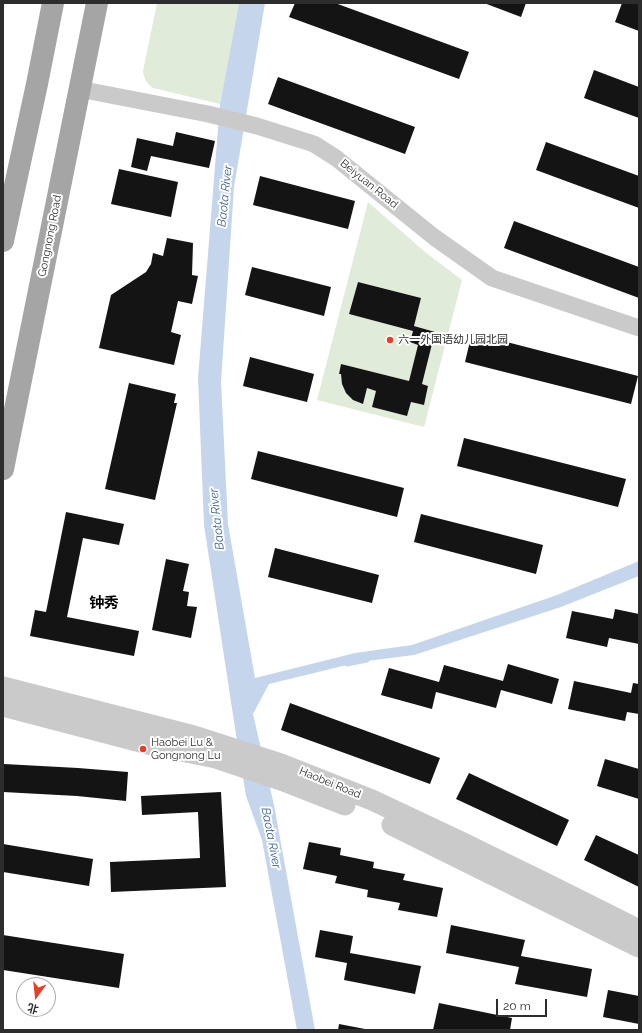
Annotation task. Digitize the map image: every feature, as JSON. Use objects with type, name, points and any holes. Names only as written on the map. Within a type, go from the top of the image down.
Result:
[{"type":"main road","points":[[3,241],[53,3]]},
{"type":"main road","name":"Gongnong Road","points":[[3,469],[97,3]]},
{"type":"street","name":"Beiyuan Road","points":[[79,89],[208,114],[257,126],[314,144],[336,158],[434,237],[492,278],[639,328]]},
{"type":"street","name":"Haobei Road","points":[[3,687],[194,736],[218,751],[372,800],[537,879],[639,930]]},
{"type":"street","name":"Haobei Road","points":[[3,706],[156,746],[218,751]]},
{"type":"street","name":"Haobei Road","points":[[281,772],[375,816],[639,947]]},
{"type":"green space","points":[[157,3],[239,3],[220,104],[153,88],[146,81],[143,71]]},
{"type":"green space","name":"六一外国语幼儿园北园","points":[[368,202],[425,252],[462,280],[424,427],[317,400]],"holes":[[[358,282],[421,298],[414,326],[435,332],[422,384],[428,386],[424,405],[411,402],[407,416],[372,407],[376,391],[367,388],[362,404],[353,399],[347,393],[343,385],[341,374],[339,374],[341,364],[409,381],[418,345],[410,342],[413,331],[349,314]]]},
{"type":"water","name":"Baota River","points":[[239,3],[265,3],[234,187],[221,382],[228,524],[255,678],[355,653],[412,645],[557,595],[639,561],[639,576],[561,607],[414,655],[359,662],[269,684],[253,714],[274,805],[315,1030],[297,1030],[262,840],[246,796],[204,525],[198,378],[220,104]]},
{"type":"building","points":[[295,3],[335,3],[469,52],[459,79],[289,17]]},
{"type":"building","points":[[484,3],[526,3],[521,17]]},
{"type":"building","points":[[622,3],[639,3],[639,31],[615,22]]},
{"type":"building","points":[[594,70],[639,87],[639,118],[584,98]]},
{"type":"building","points":[[278,77],[415,127],[405,154],[268,104]]},
{"type":"building","points":[[176,132],[215,141],[209,168],[151,156],[147,171],[131,167],[137,138],[173,146]]},
{"type":"building","points":[[546,142],[639,176],[639,208],[536,170]]},
{"type":"building","points":[[119,169],[178,182],[171,217],[111,204]]},
{"type":"building","points":[[260,176],[355,201],[348,229],[253,205]]},
{"type":"building","points":[[514,221],[639,267],[639,298],[504,248]]},
{"type":"building","points":[[167,238],[193,243],[192,275],[198,276],[192,304],[178,301],[171,332],[181,335],[174,365],[99,348],[111,295],[146,272],[151,264],[153,253],[163,256]]},
{"type":"building","points":[[252,267],[331,287],[324,316],[245,295]]},
{"type":"building","points":[[358,282],[421,298],[414,326],[435,332],[422,384],[428,386],[424,405],[411,402],[407,416],[372,407],[376,391],[367,388],[363,404],[353,400],[346,393],[342,384],[341,374],[339,374],[341,364],[409,381],[418,345],[410,342],[413,331],[349,314]]},
{"type":"building","points":[[472,333],[638,376],[631,404],[465,362]]},
{"type":"building","points":[[250,357],[314,374],[307,402],[243,386]]},
{"type":"building","points":[[129,383],[176,394],[174,403],[177,403],[155,500],[105,489]]},
{"type":"building","points":[[464,438],[626,479],[618,507],[457,466]]},
{"type":"building","points":[[258,451],[404,488],[397,517],[251,479]]},
{"type":"building","points":[[66,512],[124,524],[119,545],[83,538],[67,617],[139,631],[134,656],[30,636],[35,610],[46,612]]},
{"type":"building","points":[[421,514],[543,545],[536,574],[414,542]]},
{"type":"building","points":[[275,548],[379,575],[372,603],[268,577]]},
{"type":"building","points":[[166,559],[189,564],[183,591],[189,592],[187,606],[197,607],[191,638],[152,630]]},
{"type":"building","points":[[615,609],[639,614],[639,644],[609,638],[607,647],[566,638],[572,611],[613,619]]},
{"type":"building","points":[[508,664],[559,679],[552,704],[501,690],[496,708],[436,692],[432,709],[381,695],[389,668],[439,682],[444,665],[503,681]]},
{"type":"building","points":[[574,681],[631,693],[633,683],[639,684],[639,714],[627,712],[625,721],[568,709]]},
{"type":"building","points":[[290,703],[440,758],[430,784],[281,730]]},
{"type":"building","points":[[605,759],[639,769],[639,799],[597,786]]},
{"type":"building","points":[[4,764],[128,772],[126,801],[77,796],[3,792]]},
{"type":"building","points":[[469,773],[569,820],[557,846],[456,799]]},
{"type":"building","points":[[221,792],[226,887],[111,892],[110,862],[200,858],[198,812],[142,815],[141,796]]},
{"type":"building","points":[[596,835],[639,855],[639,887],[584,860]]},
{"type":"building","points":[[309,842],[341,848],[340,855],[374,862],[373,868],[405,874],[403,880],[443,888],[437,917],[398,910],[400,903],[367,897],[368,890],[335,883],[337,876],[303,869]]},
{"type":"building","points":[[3,844],[93,859],[89,886],[3,872]]},
{"type":"building","points":[[451,925],[525,940],[521,956],[592,969],[587,997],[515,984],[519,967],[446,953]]},
{"type":"building","points":[[320,930],[353,936],[350,953],[421,966],[415,994],[344,980],[347,963],[315,957]]},
{"type":"building","points":[[3,935],[124,954],[119,988],[56,978],[56,977],[3,970]]},
{"type":"building","points":[[608,990],[639,996],[639,1024],[603,1017]]},
{"type":"building","points":[[439,1003],[512,1018],[510,1030],[433,1030]]},
{"type":"building","points":[[339,1024],[365,1029],[365,1030],[338,1030]]},
{"type":"waterway","points":[[347,664],[367,660]]},
{"type":"place","name":"六一外国语幼儿园北园","points":[[390,340]]},
{"type":"place","name":"Haobei Lu & Gongnong Lu","points":[[143,749]]},
{"type":"district","name":"钟秀","points":[[104,603]]}]
